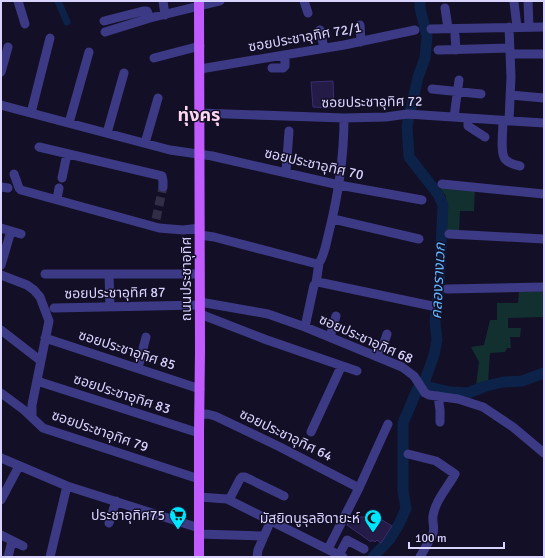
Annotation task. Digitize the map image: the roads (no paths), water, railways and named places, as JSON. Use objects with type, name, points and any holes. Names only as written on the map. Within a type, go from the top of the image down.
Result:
[{"type":"main road","name":"ถนนประชาอุทิศ","points":[[199,557],[200,4]]},
{"type":"street","points":[[18,1],[25,24]]},
{"type":"street","points":[[163,1],[164,15]]},
{"type":"street","points":[[105,32],[200,4],[220,1]]},
{"type":"street","points":[[304,1],[308,13]]},
{"type":"street","points":[[528,1],[529,27]]},
{"type":"street","points":[[514,2],[510,51],[510,95],[502,154],[505,160],[520,166]]},
{"type":"street","points":[[445,8],[448,28]]},
{"type":"street","points":[[104,22],[143,11],[147,12],[150,18]]},
{"type":"street","points":[[360,25],[362,42]]},
{"type":"street","points":[[431,29],[544,27]]},
{"type":"street","points":[[320,30],[324,48]]},
{"type":"street","name":"ซอยประชาอุทิศ 72/1","points":[[200,69],[362,42],[414,30]]},
{"type":"street","points":[[455,35],[456,50]]},
{"type":"street","points":[[31,113],[50,38]]},
{"type":"street","points":[[154,58],[200,46]]},
{"type":"street","points":[[1,72],[8,47]]},
{"type":"street","points":[[438,50],[510,51],[544,54]]},
{"type":"street","points":[[69,123],[89,52]]},
{"type":"street","points":[[272,68],[283,68],[285,66],[285,55]]},
{"type":"street","points":[[107,133],[124,73]]},
{"type":"street","points":[[454,117],[458,80]]},
{"type":"street","points":[[432,89],[481,94]]},
{"type":"street","points":[[510,95],[544,98]]},
{"type":"street","points":[[144,143],[158,98]]},
{"type":"street","name":"ซอยประชาอุทิศ 70","points":[[1,104],[170,150],[240,161],[339,185],[422,200]]},
{"type":"street","name":"ซอยประชาอุทิศ 72","points":[[200,113],[344,118],[386,117],[407,114],[544,123]]},
{"type":"street","points":[[305,327],[314,285],[316,283],[319,262],[333,219],[344,142],[344,118]]},
{"type":"street","points":[[468,118],[468,126],[485,137]]},
{"type":"street","points":[[286,172],[289,131]]},
{"type":"street","points":[[39,147],[162,176],[163,187]]},
{"type":"street","points":[[62,178],[67,154]]},
{"type":"street","points":[[14,174],[21,190],[155,223],[172,230],[200,232],[316,264],[319,262]]},
{"type":"street","points":[[442,184],[544,194]]},
{"type":"street","points":[[57,199],[59,188]]},
{"type":"street","points":[[333,219],[419,239]]},
{"type":"street","points":[[1,228],[21,234]]},
{"type":"street","points":[[1,265],[11,231]]},
{"type":"street","points":[[449,234],[544,239]]},
{"type":"street","points":[[45,274],[200,274]]},
{"type":"street","points":[[109,274],[110,306]]},
{"type":"street","points":[[1,276],[27,285],[34,290],[40,297],[49,321],[32,404],[32,417]]},
{"type":"street","points":[[316,283],[322,282],[432,306]]},
{"type":"street","points":[[447,289],[544,287]]},
{"type":"street","name":"ซอยประชาอุทิศ 87","points":[[54,308],[110,306],[200,307]]},
{"type":"street","points":[[200,307],[341,366],[357,371]]},
{"type":"street","name":"ซอยประชาอุทิศ 68","points":[[200,307],[268,314],[305,327],[376,356],[407,370],[417,380],[425,393],[429,395],[458,399],[483,407],[513,427],[544,453]]},
{"type":"street","points":[[330,337],[336,316]]},
{"type":"street","points":[[1,330],[41,361]]},
{"type":"street","points":[[376,356],[384,343],[387,334]]},
{"type":"street","points":[[138,368],[146,337]]},
{"type":"street","name":"ซอยประชาอุทิศ 85","points":[[45,338],[200,388]]},
{"type":"street","points":[[311,432],[341,366]]},
{"type":"street","name":"ซอยประชาอุทิศ 83","points":[[37,381],[199,433]]},
{"type":"street","name":"ซอยประชาอุทิศ 79","points":[[1,393],[32,417],[43,428],[199,479]]},
{"type":"street","points":[[438,396],[440,422]]},
{"type":"street","name":"ซอยประชาอุทิศ 64","points":[[199,415],[207,414],[215,416],[280,447],[359,488]]},
{"type":"street","points":[[328,549],[359,488],[388,424]]},
{"type":"street","points":[[408,454],[436,461],[455,474],[435,507],[432,521],[434,530],[433,534],[420,557]]},
{"type":"street","points":[[1,458],[67,486],[116,501],[199,531],[264,536]]},
{"type":"street","points":[[1,500],[19,466]]},
{"type":"street","points":[[229,500],[242,477],[245,477],[284,496]]},
{"type":"street","points":[[50,557],[67,486]]},
{"type":"street","points":[[199,497],[222,498],[229,500],[341,556],[347,540],[364,549]]},
{"type":"street","points":[[109,523],[116,501]]},
{"type":"street","points":[[258,557],[258,550],[268,527]]},
{"type":"street","points":[[1,535],[23,546]]},
{"type":"street","points":[[8,557],[12,540]]},
{"type":"waterway","points":[[58,1],[67,22]]},
{"type":"waterway","name":"คลองรางเวก","points":[[373,557],[390,539],[406,509],[403,491],[403,423],[417,390],[424,383],[434,355],[437,340],[435,322],[439,288],[443,205],[438,194],[409,157],[407,126],[418,77],[425,58],[427,36],[420,8],[420,1]]},
{"type":"waterway","points":[[424,383],[429,387],[450,392],[468,393],[486,386],[503,382],[522,381],[544,373]]},
{"type":"tunnel","points":[[156,219],[163,187]]},
{"type":"place","name":"ประชาอุทิศ75","points":[[178,530]]},
{"type":"place","name":"มัสยิดนูรุลฮิดายะห์","points":[[373,533]]},
{"type":"district","name":"ทุ่งครุ","points":[[199,115]]}]
